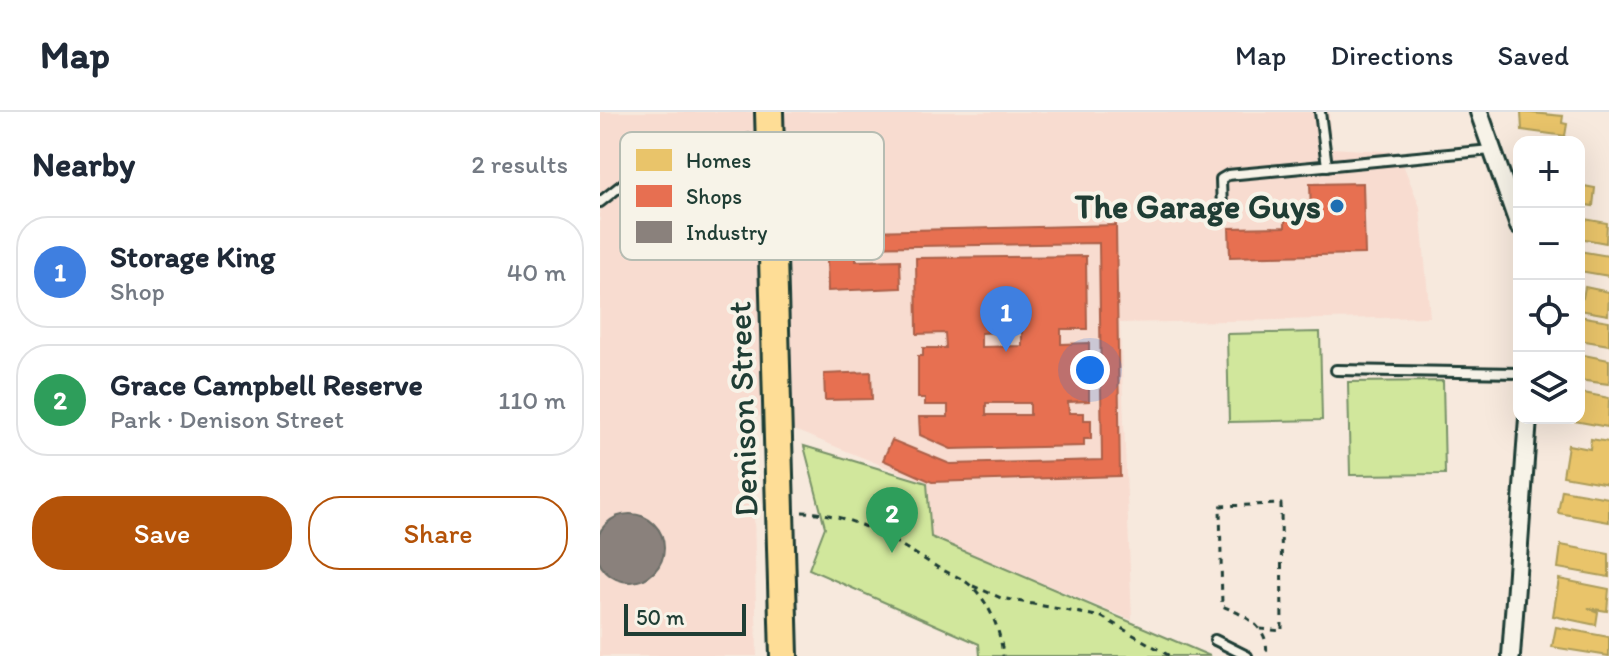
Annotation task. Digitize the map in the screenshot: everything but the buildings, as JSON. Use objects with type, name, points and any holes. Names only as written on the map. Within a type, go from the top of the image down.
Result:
[{"type":"main road","name":"Denison Street","points":[[773,260],[784,656]]},
{"type":"street","points":[[1479,112],[1513,209]]},
{"type":"street","points":[[1511,656],[1528,424]]},
{"type":"lane","points":[[1320,112],[1327,166]]},
{"type":"lane","points":[[741,132],[769,125]]},
{"type":"lane","points":[[1222,211],[1221,179],[1224,176],[1492,150]]},
{"type":"lane","points":[[600,202],[620,186]]},
{"type":"lane","points":[[1336,370],[1513,373]]},
{"type":"lane","points":[[1215,640],[1247,656]]},
{"type":"path","points":[[1260,629],[1282,631],[1281,504],[1220,506],[1222,606],[1246,615],[1260,629],[1267,649],[1266,656]]},
{"type":"path","points":[[802,512],[832,513],[900,542],[970,584],[1001,598],[1102,617],[1170,656]]},
{"type":"path","points":[[970,584],[988,607],[1002,640],[1003,656]]},
{"type":"shaded area","points":[[600,112],[1329,112],[1331,148],[1398,152],[1420,207],[1430,317],[1120,323],[1132,620],[931,537],[926,483],[752,413],[757,656],[600,656]]},
{"type":"green space","points":[[1320,332],[1322,420],[1229,422],[1227,334]]},
{"type":"green space","points":[[1443,381],[1445,474],[1350,475],[1348,382]]},
{"type":"green space","points":[[804,446],[927,483],[931,537],[1210,656],[980,656],[979,644],[809,569],[825,527]]},
{"type":"place","name":"The Garage Guys","points":[[1337,206]]},
{"type":"place","name":"Storage King","points":[[1006,352]]},
{"type":"place","name":"Grace Campbell Reserve","points":[[892,553]]}]
